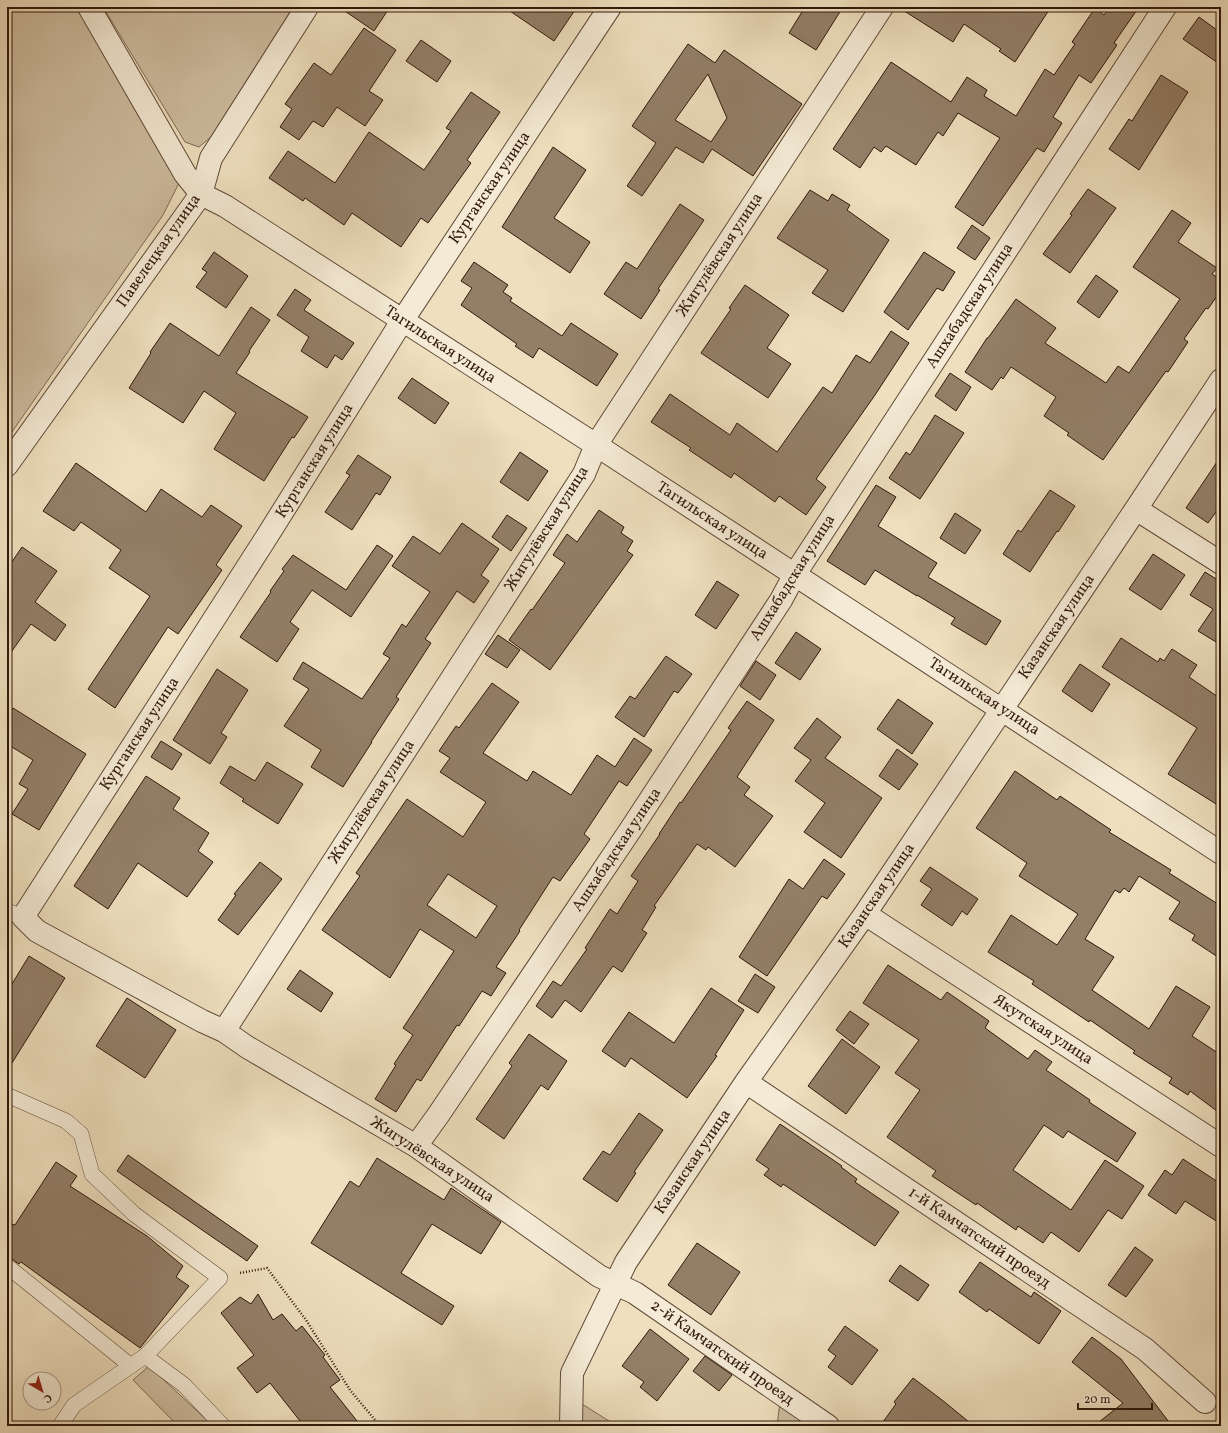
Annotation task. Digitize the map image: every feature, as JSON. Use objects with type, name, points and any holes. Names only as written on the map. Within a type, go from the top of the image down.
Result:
[{"type":"street","points":[[89,7],[185,174],[201,194]]},
{"type":"street","name":"Павелецкая улица","points":[[7,465],[201,194],[211,158],[308,7]]},
{"type":"street","name":"Курганская улица","points":[[15,914],[262,544],[402,321],[610,7]]},
{"type":"street","name":"Жигулёвская улица","points":[[224,1031],[584,474],[596,445],[882,7]]},
{"type":"street","name":"Ашхабадская улица","points":[[416,1146],[444,1107],[631,830],[781,600],[795,574],[1165,7]]},
{"type":"street","name":"Тагильская улица","points":[[201,194],[225,206],[596,445],[1221,853]]},
{"type":"street","name":"Казанская улица","points":[[571,1426],[572,1373],[626,1262],[746,1082],[865,914],[1221,380]]},
{"type":"street","points":[[1136,509],[1221,563]]},
{"type":"street","name":"Жигулёвская улица","points":[[15,914],[37,931],[202,1021],[224,1031],[247,1048],[416,1146],[599,1276],[615,1283]]},
{"type":"street","name":"Якутская улица","points":[[865,914],[1221,1146]]},
{"type":"street","name":"1-й Камчатский проезд","points":[[746,1082],[1145,1349],[1205,1402]]},
{"type":"street","name":"2-й Камчатский проезд","points":[[615,1283],[635,1293],[828,1426]]},
{"type":"lane","points":[[7,1095],[66,1121],[81,1134],[92,1174],[134,1214],[220,1278],[145,1356],[74,1405],[60,1426]]},
{"type":"lane","points":[[7,1266],[130,1366]]},
{"type":"lane","points":[[145,1356],[184,1385],[223,1426]]},
{"type":"path","points":[[220,1278],[267,1268],[306,1320],[350,1390],[380,1426]]},
{"type":"shaded area","points":[[15,7],[76,7],[169,153],[180,181],[163,215],[7,439],[7,12]]},
{"type":"shaded area","points":[[103,7],[293,7],[211,137],[199,147],[185,142]]},
{"type":"shaded area","points":[[149,1366],[213,1426],[178,1426],[133,1380]]},
{"type":"shaded area","points":[[780,1402],[813,1426],[777,1426]]},
{"type":"shaded area","points":[[582,1404],[617,1426],[582,1426]]},
{"type":"building","points":[[339,7],[390,7],[374,31]]},
{"type":"building","points":[[504,7],[577,7],[554,41]]},
{"type":"building","points":[[805,7],[843,7],[816,50],[789,33]]},
{"type":"building","points":[[898,7],[1051,7],[1015,62],[999,51],[1001,49],[964,24],[953,42]]},
{"type":"building","points":[[1110,7],[1139,7],[1114,43],[1117,45],[1091,83],[1079,75],[1053,117],[1062,123],[1044,152],[1037,148],[983,226],[955,207],[1000,138],[958,113],[943,136],[938,132],[916,165],[886,146],[881,152],[874,147],[860,168],[833,149],[891,62],[951,102],[967,77],[987,90],[984,96],[1016,116],[1045,69],[1054,75],[1075,44],[1072,42],[1095,8],[1104,15]]},
{"type":"building","points":[[1199,17],[1221,33],[1221,65],[1183,39]]},
{"type":"building","points":[[364,28],[396,50],[369,91],[383,100],[365,126],[337,107],[323,127],[313,121],[299,140],[280,127],[292,109],[285,104],[314,63],[331,75]]},
{"type":"building","points":[[421,40],[451,61],[437,82],[406,61]]},
{"type":"building","points":[[688,44],[715,63],[724,50],[802,104],[753,176],[712,149],[703,163],[676,147],[642,196],[627,186],[656,143],[632,126]],"holes":[[[708,74],[727,118],[711,142],[675,120]]]},
{"type":"building","points":[[1161,75],[1188,92],[1139,170],[1109,149],[1129,119],[1132,121]]},
{"type":"building","points":[[471,92],[500,112],[467,160],[471,163],[428,223],[421,218],[401,247],[352,213],[344,225],[305,198],[303,201],[269,178],[288,151],[335,183],[369,132],[424,170],[451,131],[446,128]]},
{"type":"building","points":[[553,147],[586,170],[554,218],[590,242],[570,273],[502,227]]},
{"type":"building","points":[[1088,189],[1116,208],[1070,273],[1043,254],[1072,215],[1070,214]]},
{"type":"building","points":[[810,190],[828,201],[832,194],[850,205],[847,210],[889,240],[843,312],[812,293],[828,270],[777,238]]},
{"type":"building","points":[[680,204],[704,220],[658,289],[660,290],[641,319],[604,294],[626,262],[637,269]]},
{"type":"building","points":[[1172,210],[1191,223],[1178,242],[1217,268],[1212,274],[1221,280],[1221,290],[1184,339],[1188,342],[1168,372],[1166,371],[1103,460],[1067,435],[1069,433],[1044,416],[1056,397],[1011,367],[1003,379],[1001,377],[992,390],[965,372],[987,338],[1016,299],[1056,328],[1045,343],[1106,383],[1118,366],[1129,373],[1180,299],[1133,267]]},
{"type":"building","points":[[972,225],[990,238],[975,260],[957,248]]},
{"type":"building","points":[[214,252],[248,276],[226,308],[196,287],[207,272],[202,269]]},
{"type":"building","points":[[924,252],[955,272],[943,291],[937,288],[908,330],[884,312]]},
{"type":"building","points":[[474,262],[508,285],[503,292],[512,298],[510,301],[562,336],[571,323],[618,354],[597,386],[539,348],[533,358],[515,346],[517,344],[461,305],[472,288],[461,281]]},
{"type":"building","points":[[1096,275],[1118,291],[1099,318],[1077,302]]},
{"type":"building","points":[[745,285],[789,315],[767,348],[791,364],[768,398],[701,353],[731,309],[729,308]]},
{"type":"building","points":[[295,289],[311,300],[304,310],[354,343],[342,360],[335,355],[327,368],[301,351],[309,337],[277,315]]},
{"type":"building","points":[[251,307],[270,320],[236,373],[308,417],[294,438],[292,437],[264,481],[214,449],[236,413],[204,391],[183,423],[129,388],[151,353],[150,352],[170,323],[219,356]]},
{"type":"building","points":[[891,331],[909,343],[875,395],[816,479],[826,487],[806,515],[779,496],[775,502],[734,473],[731,478],[689,450],[691,448],[651,422],[670,394],[730,435],[737,423],[777,452],[823,387],[832,393],[856,355],[870,363]]},
{"type":"building","points":[[950,373],[971,387],[956,411],[935,396]]},
{"type":"building","points":[[412,378],[449,403],[435,424],[398,398]]},
{"type":"building","points":[[935,415],[964,433],[920,499],[889,478],[906,452],[910,455]]},
{"type":"building","points":[[520,452],[548,471],[528,501],[500,482]]},
{"type":"building","points":[[358,455],[391,477],[380,495],[376,493],[352,530],[325,512],[350,475],[346,473]]},
{"type":"building","points":[[1221,456],[1221,505],[1208,523],[1186,508]]},
{"type":"building","points":[[76,463],[146,512],[161,489],[202,517],[211,505],[242,526],[216,565],[222,570],[178,634],[168,627],[115,708],[88,689],[150,596],[109,568],[121,550],[81,522],[74,531],[43,511]]},
{"type":"building","points":[[876,485],[896,497],[878,526],[937,563],[928,577],[1001,621],[986,645],[951,624],[955,618],[875,570],[865,585],[827,561]]},
{"type":"building","points":[[1050,490],[1075,506],[1030,572],[1003,554],[1018,530],[1021,532]]},
{"type":"building","points":[[599,510],[624,527],[621,533],[633,541],[627,551],[633,555],[550,670],[509,640],[565,563],[553,555],[567,534],[577,542]]},
{"type":"building","points":[[955,513],[981,530],[965,554],[940,538]]},
{"type":"building","points":[[507,515],[527,528],[511,551],[492,537]]},
{"type":"building","points":[[462,523],[499,549],[481,575],[489,581],[474,603],[457,591],[425,639],[431,643],[396,697],[399,699],[343,787],[311,767],[321,750],[284,726],[309,689],[293,679],[303,662],[362,699],[390,658],[383,654],[402,624],[406,627],[430,592],[392,566],[413,536],[440,554]]},
{"type":"building","points":[[377,545],[393,556],[351,617],[312,590],[290,622],[299,629],[277,662],[240,637],[284,571],[282,569],[293,555],[346,590]]},
{"type":"building","points":[[22,547],[57,571],[35,602],[66,625],[55,641],[31,624],[7,658],[7,569]]},
{"type":"building","points":[[1153,554],[1185,575],[1161,610],[1129,589]]},
{"type":"building","points":[[1205,572],[1221,582],[1221,645],[1198,631],[1213,609],[1190,595]]},
{"type":"building","points":[[717,581],[739,595],[716,629],[695,615]]},
{"type":"building","points":[[796,632],[821,649],[800,680],[775,663]]},
{"type":"building","points":[[498,635],[520,650],[507,668],[485,654]]},
{"type":"building","points":[[1121,638],[1158,662],[1160,658],[1164,661],[1172,649],[1197,665],[1189,677],[1221,699],[1221,807],[1168,774],[1197,728],[1102,667]]},
{"type":"building","points":[[666,656],[692,674],[678,693],[674,691],[644,737],[615,717],[630,696],[635,699]]},
{"type":"building","points":[[756,661],[776,675],[760,700],[740,686]]},
{"type":"building","points":[[1080,664],[1110,684],[1092,712],[1062,691]]},
{"type":"building","points":[[217,669],[248,690],[221,733],[227,737],[210,764],[173,740]]},
{"type":"building","points":[[492,683],[519,702],[483,753],[527,781],[533,771],[571,795],[597,755],[615,767],[634,738],[652,750],[627,786],[619,781],[584,834],[590,839],[560,881],[553,877],[496,967],[506,973],[491,996],[482,991],[459,1026],[457,1025],[421,1081],[417,1079],[396,1112],[375,1099],[396,1065],[394,1064],[413,1035],[403,1028],[454,951],[420,929],[390,978],[322,930],[360,876],[356,873],[407,799],[463,837],[486,802],[440,772],[450,758],[439,751],[456,726],[459,728]],"holes":[[[448,874],[497,906],[476,938],[427,905]]]},
{"type":"building","points":[[898,699],[933,723],[912,754],[877,729]]},
{"type":"building","points":[[747,701],[774,720],[737,777],[750,787],[744,795],[773,816],[735,867],[708,847],[706,850],[697,844],[654,906],[656,907],[642,930],[647,933],[622,972],[613,966],[581,1012],[565,1000],[552,1018],[536,1006],[553,981],[561,986],[587,949],[585,948],[610,909],[617,914],[638,881],[631,876],[680,802],[681,803],[731,730],[728,728]]},
{"type":"building","points":[[13,708],[86,754],[39,830],[12,814],[28,789],[19,784],[33,760],[7,744],[7,718]]},
{"type":"building","points":[[817,718],[841,737],[825,758],[882,798],[841,858],[804,832],[825,803],[795,781],[811,760],[794,748]]},
{"type":"building","points":[[161,741],[182,754],[172,770],[151,757]]},
{"type":"building","points":[[897,749],[918,764],[899,790],[879,776]]},
{"type":"building","points":[[267,762],[303,784],[278,824],[242,801],[244,799],[220,783],[230,766],[255,781]]},
{"type":"building","points":[[1015,771],[1057,800],[1060,796],[1111,830],[1109,832],[1171,870],[1169,873],[1221,906],[1221,959],[1192,940],[1195,935],[1169,919],[1180,902],[1139,876],[1129,892],[1124,888],[1120,893],[1115,890],[1085,939],[1114,957],[1092,990],[1149,1029],[1176,986],[1210,1007],[1192,1036],[1221,1055],[1221,1114],[1190,1091],[1188,1095],[1169,1083],[1172,1078],[1133,1053],[1135,1051],[1090,1020],[1089,1022],[1032,984],[1034,981],[988,952],[1011,915],[1057,945],[1078,914],[1019,876],[1027,863],[976,828]]},
{"type":"building","points":[[146,776],[180,798],[173,809],[209,833],[198,851],[213,862],[187,897],[138,863],[108,909],[74,886]]},
{"type":"building","points":[[824,859],[845,874],[827,899],[822,896],[767,976],[739,957],[789,879],[803,889]]},
{"type":"building","points":[[260,862],[282,879],[238,935],[218,920],[236,895],[234,894]]},
{"type":"building","points":[[930,867],[978,899],[967,915],[962,911],[952,926],[921,905],[932,889],[920,881]]},
{"type":"building","points":[[29,956],[65,978],[7,1071],[7,992]]},
{"type":"building","points":[[888,965],[941,1000],[947,992],[989,1021],[985,1028],[1028,1059],[1035,1050],[1052,1062],[1046,1070],[1090,1100],[1089,1102],[1136,1133],[1117,1162],[1068,1131],[1063,1138],[1044,1125],[1013,1170],[1071,1210],[1105,1160],[1144,1186],[1122,1219],[1108,1210],[1079,1252],[1051,1232],[1043,1243],[1018,1226],[1016,1230],[977,1203],[976,1205],[932,1176],[936,1171],[887,1137],[920,1090],[895,1073],[919,1040],[863,1003]]},
{"type":"building","points":[[300,970],[333,993],[321,1012],[287,989]]},
{"type":"building","points":[[755,974],[775,987],[758,1013],[738,1001]]},
{"type":"building","points":[[711,988],[744,1010],[715,1055],[717,1056],[687,1098],[631,1058],[625,1067],[602,1051],[629,1012],[674,1043]]},
{"type":"building","points":[[127,998],[176,1030],[145,1078],[96,1046]]},
{"type":"building","points":[[850,1011],[869,1024],[854,1044],[836,1030]]},
{"type":"building","points":[[529,1034],[567,1061],[548,1090],[541,1085],[504,1139],[476,1119],[512,1066],[509,1063]]},
{"type":"building","points":[[842,1039],[880,1067],[846,1114],[808,1086]]},
{"type":"building","points":[[639,1113],[663,1130],[634,1172],[636,1173],[617,1202],[583,1179],[603,1151],[610,1155]]},
{"type":"building","points":[[780,1124],[842,1166],[841,1167],[857,1179],[855,1182],[899,1212],[875,1246],[783,1184],[781,1187],[764,1175],[769,1169],[756,1160]]},
{"type":"building","points":[[128,1155],[258,1246],[247,1261],[117,1171]]},
{"type":"building","points":[[377,1158],[444,1200],[451,1188],[501,1222],[481,1254],[432,1224],[401,1273],[454,1306],[442,1325],[311,1243],[350,1181],[359,1187]]},
{"type":"building","points":[[1183,1159],[1221,1184],[1221,1224],[1185,1201],[1176,1214],[1148,1195],[1165,1170],[1172,1175]]},
{"type":"building","points":[[56,1162],[77,1176],[70,1186],[147,1236],[183,1266],[176,1277],[189,1286],[140,1348],[21,1262],[19,1264],[7,1257],[7,1223],[15,1225]]},
{"type":"building","points":[[697,1243],[740,1272],[711,1315],[668,1285]]},
{"type":"building","points":[[1135,1247],[1153,1260],[1126,1297],[1108,1285]]},
{"type":"building","points":[[980,1262],[1031,1297],[1034,1292],[1061,1311],[1039,1344],[989,1309],[987,1312],[959,1292]]},
{"type":"building","points":[[900,1265],[929,1285],[918,1301],[889,1281]]},
{"type":"building","points":[[258,1294],[273,1320],[282,1314],[296,1331],[302,1326],[325,1355],[323,1357],[340,1380],[330,1387],[361,1426],[304,1426],[270,1383],[257,1393],[237,1368],[254,1355],[221,1313],[240,1297],[251,1304]]},
{"type":"building","points":[[845,1326],[878,1350],[852,1385],[828,1367],[836,1356],[828,1350]]},
{"type":"building","points":[[650,1329],[689,1359],[657,1401],[640,1387],[644,1382],[622,1366]]},
{"type":"building","points":[[1092,1337],[1121,1359],[1172,1426],[1094,1426],[1123,1403],[1072,1362]]},
{"type":"building","points":[[705,1356],[732,1375],[719,1391],[693,1371]]},
{"type":"building","points":[[913,1378],[974,1426],[880,1426],[896,1404],[894,1402]]}]
